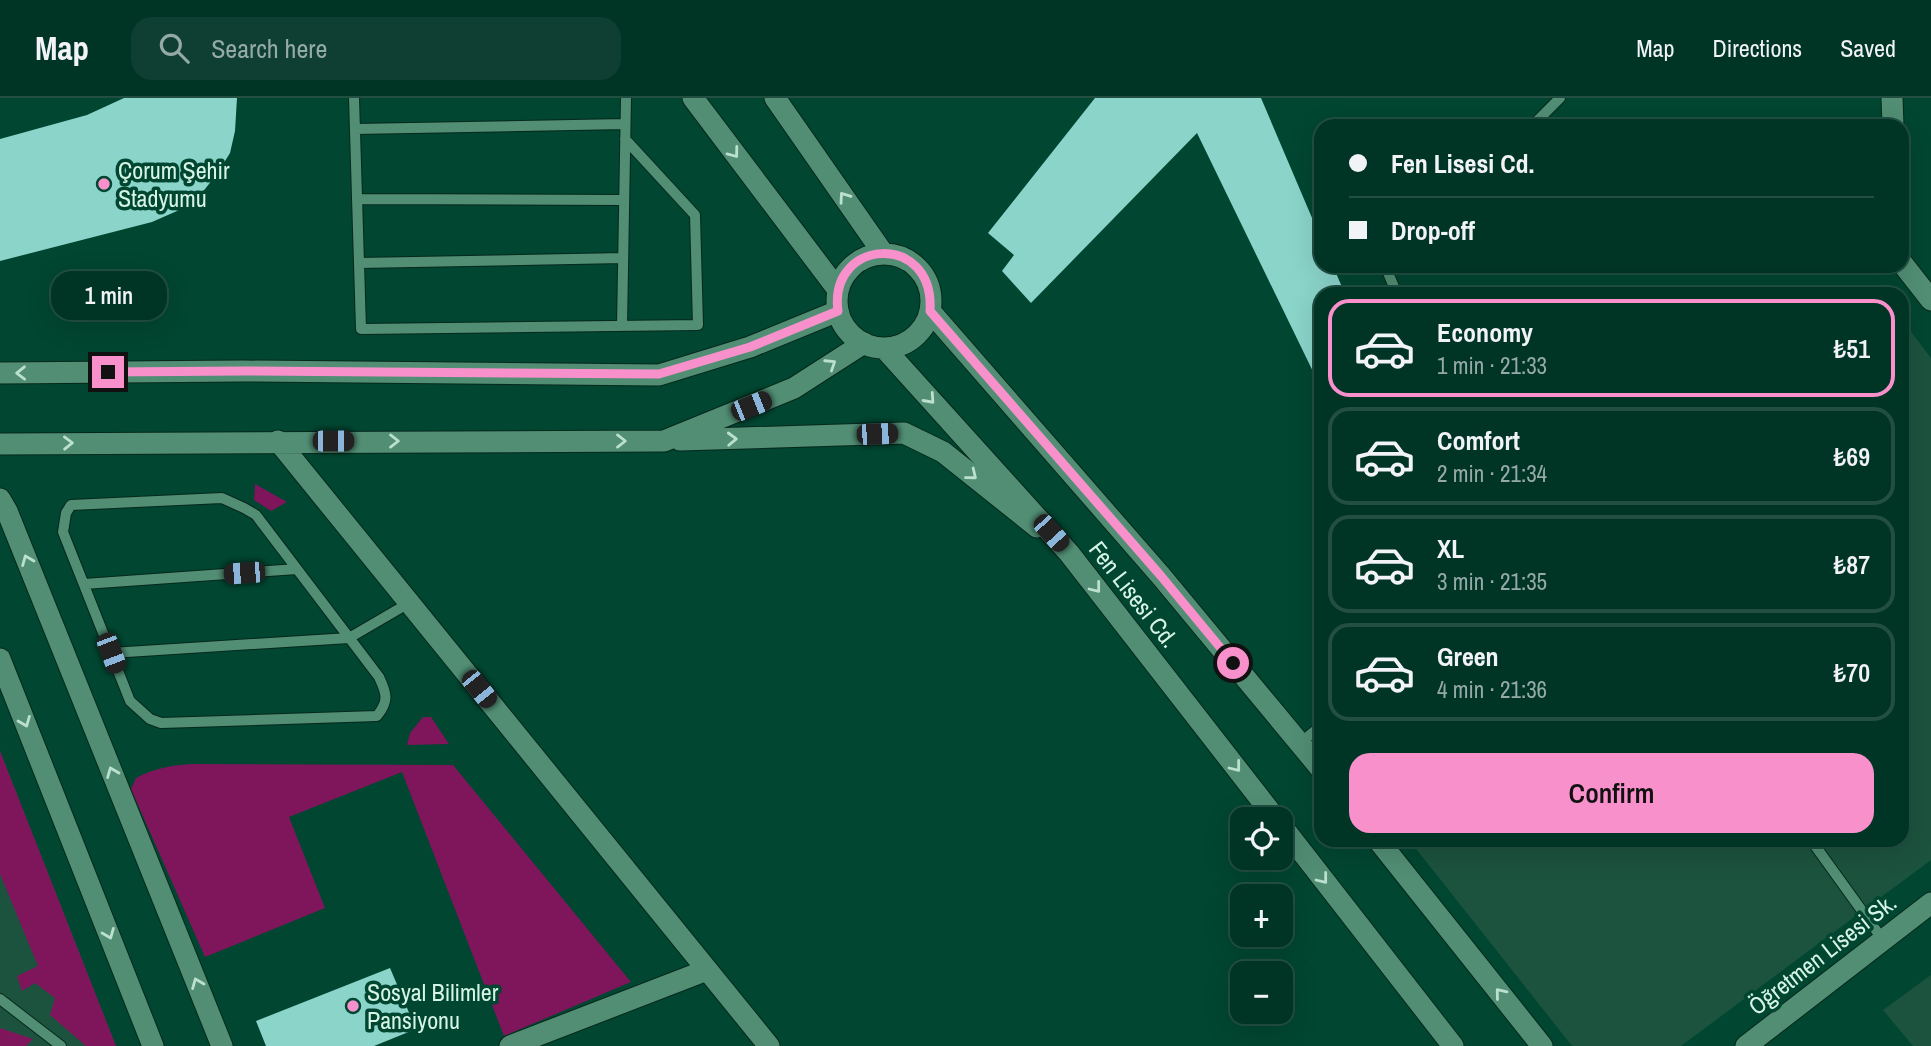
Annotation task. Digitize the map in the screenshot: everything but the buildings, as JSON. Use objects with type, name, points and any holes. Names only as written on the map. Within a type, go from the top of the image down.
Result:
[{"type":"street","points":[[693,98],[838,301],[844,325],[852,335],[874,346]]},
{"type":"street","points":[[775,98],[883,253]]},
{"type":"street","points":[[1892,98],[1893,119]]},
{"type":"street","points":[[0,373],[243,371],[659,374],[750,347],[838,301],[844,276],[854,264],[867,256],[883,253],[897,255],[920,270],[928,283],[930,311],[914,338],[900,345],[874,346],[794,388],[664,441]]},
{"type":"street","points":[[1909,272],[1931,300]]},
{"type":"street","name":"Fen Lisesi Cd.","points":[[930,311],[1161,576],[1314,760]]},
{"type":"street","name":"Fen Lisesi Cd.","points":[[874,346],[1069,553],[1267,807]]},
{"type":"street","points":[[0,444],[664,441],[904,433],[943,452],[1069,553]]},
{"type":"street","points":[[278,442],[769,1046]]},
{"type":"street","points":[[0,499],[222,1046]]},
{"type":"street","points":[[0,659],[153,1046]]},
{"type":"street","points":[[1293,840],[1453,1046]]},
{"type":"street","points":[[1384,847],[1542,1046]]},
{"type":"street","name":"Öğretmen Lisesi Sk.","points":[[1746,1046],[1931,904]]},
{"type":"street","points":[[510,1046],[707,970]]},
{"type":"lane","points":[[354,98],[361,330],[698,325],[695,215],[625,139]]},
{"type":"lane","points":[[622,326],[626,98]]},
{"type":"lane","points":[[1539,119],[1560,98]]},
{"type":"lane","points":[[355,129],[625,124]]},
{"type":"lane","points":[[357,200],[624,200]]},
{"type":"lane","points":[[359,263],[624,258]]},
{"type":"lane","points":[[222,498],[234,502],[256,515],[379,677],[386,690],[385,705],[377,716],[161,723],[150,719],[130,701],[84,584],[63,532],[66,513],[71,505],[222,498]]},
{"type":"lane","points":[[84,584],[297,569]]},
{"type":"lane","points":[[111,653],[349,638],[409,603]]},
{"type":"lane","points":[[1300,743],[1314,732]]},
{"type":"lane","points":[[1816,847],[1883,940]]},
{"type":"lane","points":[[0,999],[61,1046]]},
{"type":"shaded area","points":[[1909,329],[1931,358],[1931,860],[1681,1046],[1572,1046],[1415,847],[1909,847]]},
{"type":"shaded area","points":[[255,484],[287,502],[271,511],[254,500]]},
{"type":"shaded area","points":[[423,717],[431,717],[449,744],[407,745],[410,733]]},
{"type":"shaded area","points":[[0,751],[116,1046],[0,1046]]},
{"type":"shaded area","points":[[0,751],[116,1046],[86,1046],[50,1015],[55,998],[35,983],[22,991],[17,976],[38,966],[0,874]]},
{"type":"shaded area","points":[[193,764],[453,765],[631,982],[504,1036],[402,772],[289,817],[325,908],[205,957],[131,789],[136,778],[150,772]]},
{"type":"shaded area","points":[[1931,975],[1931,1046],[1913,1046],[1883,1010]]},
{"type":"shaded area","points":[[0,1028],[33,1039],[26,1046],[0,1046]]},
{"type":"place","name":"Çorum Şehir Stadyumu","points":[[104,184]]},
{"type":"place","name":"Sosyal Bilimler Pansiyonu","points":[[353,1006]]},
{"type":"route","points":[[108,372],[659,374],[750,347],[838,311],[838,290],[844,276],[854,264],[867,256],[883,253],[897,255],[920,270],[928,283],[930,311],[1161,576],[1233,663]]}]
